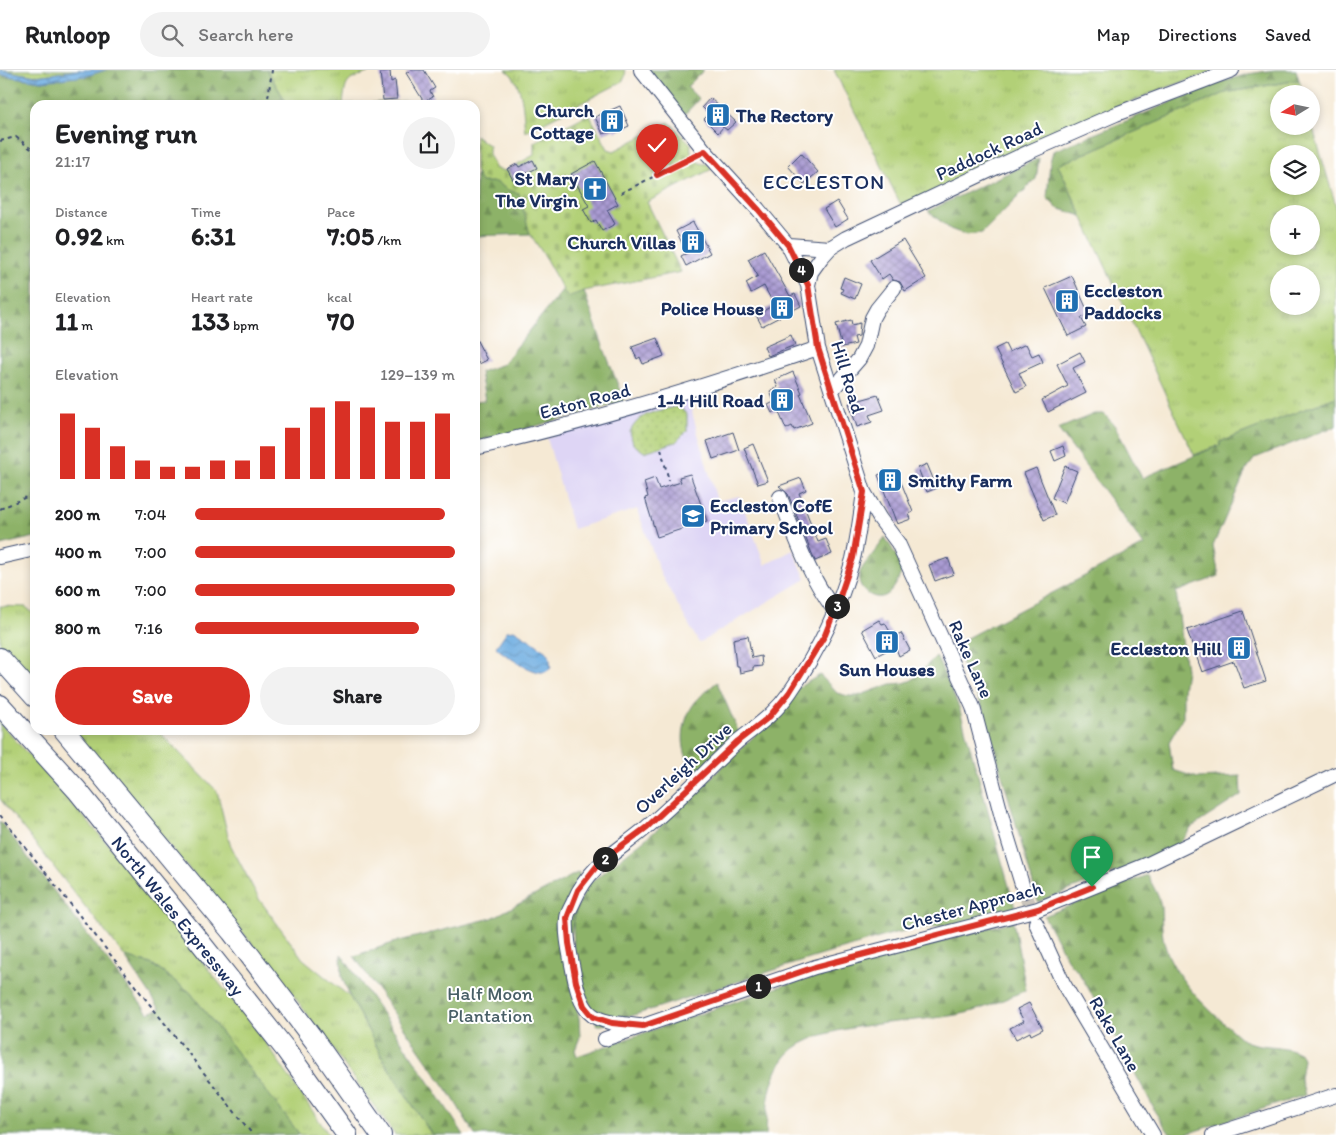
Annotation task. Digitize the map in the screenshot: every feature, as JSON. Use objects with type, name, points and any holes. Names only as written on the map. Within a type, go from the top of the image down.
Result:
[{"type":"highway","points":[[0,658],[30,691]]},
{"type":"highway","name":"North Wales Expressway","points":[[0,705],[76,790],[200,942],[286,1050],[347,1135]]},
{"type":"highway","name":"North Wales Expressway","points":[[68,735],[232,932],[314,1040],[381,1135]]},
{"type":"street","points":[[641,70],[705,151],[788,245],[808,285]]},
{"type":"street","name":"Paddock Road","points":[[808,285],[811,272],[830,248],[846,238],[1029,152],[1116,114],[1232,70]]},
{"type":"street","points":[[788,245],[830,248]]},
{"type":"street","name":"Hill Road","points":[[808,285],[818,348],[853,455]]},
{"type":"street","points":[[832,390],[862,353],[866,346],[872,318],[894,288]]},
{"type":"street","name":"Eaton Road","points":[[480,447],[554,430],[634,408],[818,348]]},
{"type":"street","name":"Rake Lane","points":[[853,455],[864,492],[880,519],[898,543],[973,707],[1005,829],[1024,891]]},
{"type":"street","name":"Overleigh Drive","points":[[643,1026],[612,1023],[593,1017],[584,1006],[576,982],[569,943],[567,918],[578,890],[600,862],[647,827],[738,741],[769,717],[789,693],[825,635],[835,611],[853,558],[864,492]]},
{"type":"street","points":[[780,497],[809,571],[835,611]]},
{"type":"street","points":[[0,557],[30,550]]},
{"type":"street","name":"Chester Approach","points":[[605,1040],[815,967],[1038,909],[1146,865],[1336,774]]},
{"type":"street","name":"Rake Lane","points":[[1036,924],[1063,982],[1153,1135]]},
{"type":"street","points":[[1213,1135],[1336,1095]]},
{"type":"path","points":[[269,100],[272,70]]},
{"type":"path","points":[[0,141],[16,137],[30,148]]},
{"type":"path","points":[[621,193],[705,151]]},
{"type":"path","points":[[662,450],[669,481]]},
{"type":"path","points":[[0,509],[30,495]]},
{"type":"path","points":[[0,815],[253,1135]]},
{"type":"shaded area","name":"Eccleston CofE Primary School","points":[[688,398],[717,501],[739,496],[765,565],[793,550],[806,579],[699,643],[661,575],[637,509],[573,529],[547,438]]},
{"type":"green space","points":[[0,70],[80,70],[36,76]]},
{"type":"green space","points":[[106,70],[267,70],[285,100],[30,100],[30,538],[0,545],[0,75],[42,81]]},
{"type":"green space","points":[[267,70],[369,70],[370,72],[349,82],[345,89],[344,100],[285,100]]},
{"type":"green space","points":[[506,70],[625,70],[625,74],[624,79],[620,83],[525,132],[522,98],[516,82]]},
{"type":"green space","points":[[649,70],[704,70],[687,87],[699,99],[683,116]]},
{"type":"green space","points":[[834,70],[1217,70],[1154,92],[1061,131],[902,207]]},
{"type":"green space","points":[[1275,70],[1296,70],[1299,80],[1225,93],[1058,165],[1082,216],[1057,208],[1047,198],[1050,162],[1053,151],[1221,82],[1248,74]]},
{"type":"green space","points":[[1299,80],[1300,85],[1271,85]]},
{"type":"green space","points":[[1270,85],[1270,135],[1315,135],[1318,145],[1270,145],[1270,195],[1320,195],[1320,152],[1336,206],[1336,397],[1221,442],[1220,445],[1194,455],[1058,165],[1225,93]]},
{"type":"green space","points":[[589,114],[608,149],[614,151],[669,122],[691,144],[691,152],[694,158],[700,163],[707,164],[712,169],[647,202],[681,272],[584,291],[567,297],[530,234],[519,193],[508,190],[496,182],[481,182],[480,180],[480,139],[489,146],[489,156],[496,169],[505,171],[534,155],[534,142]]},
{"type":"green space","points":[[1039,158],[1036,179],[982,233],[966,235],[950,229],[928,211]]},
{"type":"green space","points":[[480,180],[481,182],[496,182],[508,190],[519,193],[530,234],[480,236]]},
{"type":"green space","points":[[563,289],[567,296],[584,291],[624,401],[480,441],[480,400],[485,400],[480,372],[503,364]]},
{"type":"green space","points":[[1336,397],[1336,426],[1255,458],[1246,470],[1213,546],[1219,576],[1176,592],[1186,670],[1183,690],[1183,717],[1169,742],[1173,770],[1198,778],[1240,776],[1241,795],[1192,827],[1181,842],[1148,860],[1038,902],[984,711],[953,645],[1144,545],[1058,429],[1094,414],[1104,414],[1115,426],[1142,478],[1220,445],[1220,442]]},
{"type":"green space","points":[[679,406],[687,415],[687,431],[676,442],[644,452],[633,444],[630,432],[639,420],[651,413]]},
{"type":"green space","points":[[885,537],[903,567],[892,591],[885,596],[875,597],[865,592],[859,577],[862,568]]},
{"type":"green space","points":[[0,606],[26,607],[30,611],[30,681],[0,645]]},
{"type":"green space","points":[[936,656],[959,707],[1015,908],[956,925],[919,928],[895,933],[603,1025],[597,1025],[574,961],[573,922],[577,907],[588,884],[658,829],[776,715],[796,689],[820,675],[837,693],[858,696],[891,684],[912,680]]},
{"type":"green space","points":[[717,682],[739,733],[698,774],[691,767],[684,749],[683,739],[686,719],[696,701]]},
{"type":"green space","points":[[0,723],[122,860],[261,1036],[329,1135],[300,1135],[190,992],[151,964],[125,957],[0,799]]},
{"type":"green space","points":[[76,735],[162,735],[217,791],[230,844],[259,899],[303,959],[350,997],[386,1064],[432,1135],[395,1135],[281,978]]},
{"type":"green space","points":[[0,821],[148,1013],[160,1009],[125,957],[151,964],[190,992],[300,1135],[0,1135]]},
{"type":"green space","name":"Half Moon Plantation","points":[[579,872],[580,883],[566,959],[579,1018],[580,1037],[575,1050],[577,1056],[775,988],[1013,921],[1026,990],[989,1006],[966,1013],[845,1029],[821,1035],[802,1044],[787,1055],[772,1083],[768,1104],[766,1135],[475,1135],[451,1095],[354,956],[399,941],[492,918]]},
{"type":"green space","points":[[1147,875],[1156,891],[1161,907],[1164,944],[1172,963],[1180,975],[1199,999],[1243,1040],[1250,1043],[1287,1048],[1301,1054],[1303,1059],[1300,1078],[1305,1095],[1183,1135],[1170,1134],[1153,1109],[1087,986],[1077,970],[1070,964],[1044,916]]},
{"type":"green space","points":[[341,954],[464,1135],[432,1135],[386,1064],[350,997],[342,977]]},
{"type":"water","points":[[0,70],[36,76],[80,70],[106,70],[86,76],[42,81],[0,75]]},
{"type":"water","points":[[514,630],[549,654],[551,668],[544,672],[533,670],[505,655],[496,647],[507,631]]},
{"type":"building","points":[[411,70],[424,70],[435,88],[430,91],[433,97],[423,100],[406,73]]},
{"type":"building","points":[[390,71],[391,82],[395,80],[397,99],[383,100],[380,72]]},
{"type":"building","name":"The Rectory","points":[[710,98],[736,122],[727,130],[723,127],[718,133],[704,119],[709,114],[702,107]]},
{"type":"building","name":"Church Cottage","points":[[620,106],[629,126],[616,132],[615,129],[603,134],[595,117]]},
{"type":"building","points":[[801,153],[818,172],[804,184],[788,166]]},
{"type":"building","points":[[533,160],[537,168],[513,180],[507,169],[517,164],[519,167]]},
{"type":"building","name":"St Mary The Virgin","points":[[595,161],[618,204],[607,210],[615,224],[602,231],[596,220],[591,223],[583,209],[589,206],[571,174]]},
{"type":"building","points":[[837,201],[848,219],[835,227],[824,209]]},
{"type":"building","name":"Church Villas","points":[[693,222],[710,253],[686,266],[681,256],[687,253],[676,231]]},
{"type":"building","points":[[903,240],[926,278],[905,291],[900,282],[893,280],[889,274],[882,279],[870,260]]},
{"type":"building","points":[[764,250],[790,296],[795,294],[801,306],[762,326],[756,315],[774,305],[764,286],[751,293],[746,283],[758,276],[748,259]]},
{"type":"building","name":"Eccleston Paddocks","points":[[1072,276],[1089,314],[1081,318],[1086,327],[1068,336],[1045,288]]},
{"type":"building","points":[[844,277],[861,284],[855,299],[841,293],[843,289],[840,288]]},
{"type":"building","points":[[851,320],[852,325],[860,323],[859,336],[854,337],[856,344],[842,347],[836,324]]},
{"type":"building","points":[[791,335],[795,345],[768,356],[764,347]]},
{"type":"building","points":[[657,338],[664,356],[643,364],[640,357],[637,359],[632,347]]},
{"type":"building","points":[[1005,344],[1009,352],[1026,344],[1032,356],[1039,353],[1043,362],[1019,373],[1026,387],[1016,392],[995,349]]},
{"type":"building","points":[[480,347],[487,360],[480,364]]},
{"type":"building","points":[[1080,352],[1085,362],[1073,368],[1086,393],[1048,412],[1042,400],[1068,386],[1057,364]]},
{"type":"building","name":"1-4 Hill Road","points":[[793,372],[812,423],[794,430],[792,426],[786,429],[778,410],[772,413],[768,405],[774,402],[770,391],[778,387],[775,380]]},
{"type":"building","points":[[878,395],[884,410],[869,415],[872,422],[857,427],[849,403]]},
{"type":"building","points":[[733,432],[739,450],[713,459],[707,441]]},
{"type":"building","points":[[753,444],[768,481],[758,484],[744,448]]},
{"type":"building","points":[[1063,446],[1066,456],[1055,461],[1051,451]]},
{"type":"building","points":[[927,464],[937,488],[927,492],[918,468]]},
{"type":"building","points":[[1065,466],[1077,471],[1064,503],[1052,498]]},
{"type":"building","points":[[1036,468],[1055,515],[1044,520],[1024,473]]},
{"type":"building","points":[[888,471],[890,475],[897,472],[913,512],[909,514],[911,519],[897,524],[878,475]]},
{"type":"building","points":[[690,474],[707,521],[657,537],[645,498],[648,497],[644,482],[655,478],[659,489],[681,482],[679,477]]},
{"type":"building","points":[[801,478],[806,490],[799,493],[818,542],[826,539],[832,554],[815,561],[788,494],[779,486]]},
{"type":"building","points":[[948,558],[954,574],[935,581],[929,565]]},
{"type":"building","name":"Eccleston Hill","points":[[1243,611],[1266,681],[1244,688],[1234,661],[1202,672],[1187,630]]},
{"type":"building","name":"Sun Houses","points":[[879,620],[882,624],[885,623],[893,637],[901,633],[910,650],[899,656],[895,646],[876,656],[862,630]]},
{"type":"building","points":[[748,636],[752,658],[761,656],[762,666],[753,667],[753,670],[740,673],[739,666],[736,666],[733,639]]},
{"type":"building","points":[[1029,1003],[1043,1029],[1031,1035],[1030,1032],[1016,1039],[1010,1028],[1024,1021],[1017,1009]]},
{"type":"tunnel","points":[[1024,891],[1035,920]]},
{"type":"place","name":"The Rectory","points":[[718,115]]},
{"type":"place","name":"Church Cottage","points":[[612,121]]},
{"type":"place","name":"St Mary The Virgin","points":[[595,189]]},
{"type":"place","name":"Church Villas","points":[[693,242]]},
{"type":"place","name":"Eccleston Paddocks","points":[[1067,301]]},
{"type":"place","name":"Police House","points":[[782,308]]},
{"type":"place","name":"1-4 Hill Road","points":[[782,400]]},
{"type":"place","name":"Smithy Farm","points":[[890,480]]},
{"type":"place","name":"Eccleston CofE Primary School","points":[[693,516]]},
{"type":"place","name":"Sun Houses","points":[[887,642]]},
{"type":"place","name":"Eccleston Hill","points":[[1239,648]]},
{"type":"district","name":"ECCLESTON","points":[[824,181]]},
{"type":"route","points":[[657,175],[705,151],[788,245],[808,285],[818,348],[864,492],[853,558],[838,602],[825,635],[789,693],[769,717],[738,741],[686,793],[647,827],[600,862],[578,890],[567,918],[569,943],[576,982],[584,1006],[593,1017],[612,1023],[643,1026],[815,967],[1038,909],[1092,887]]}]
